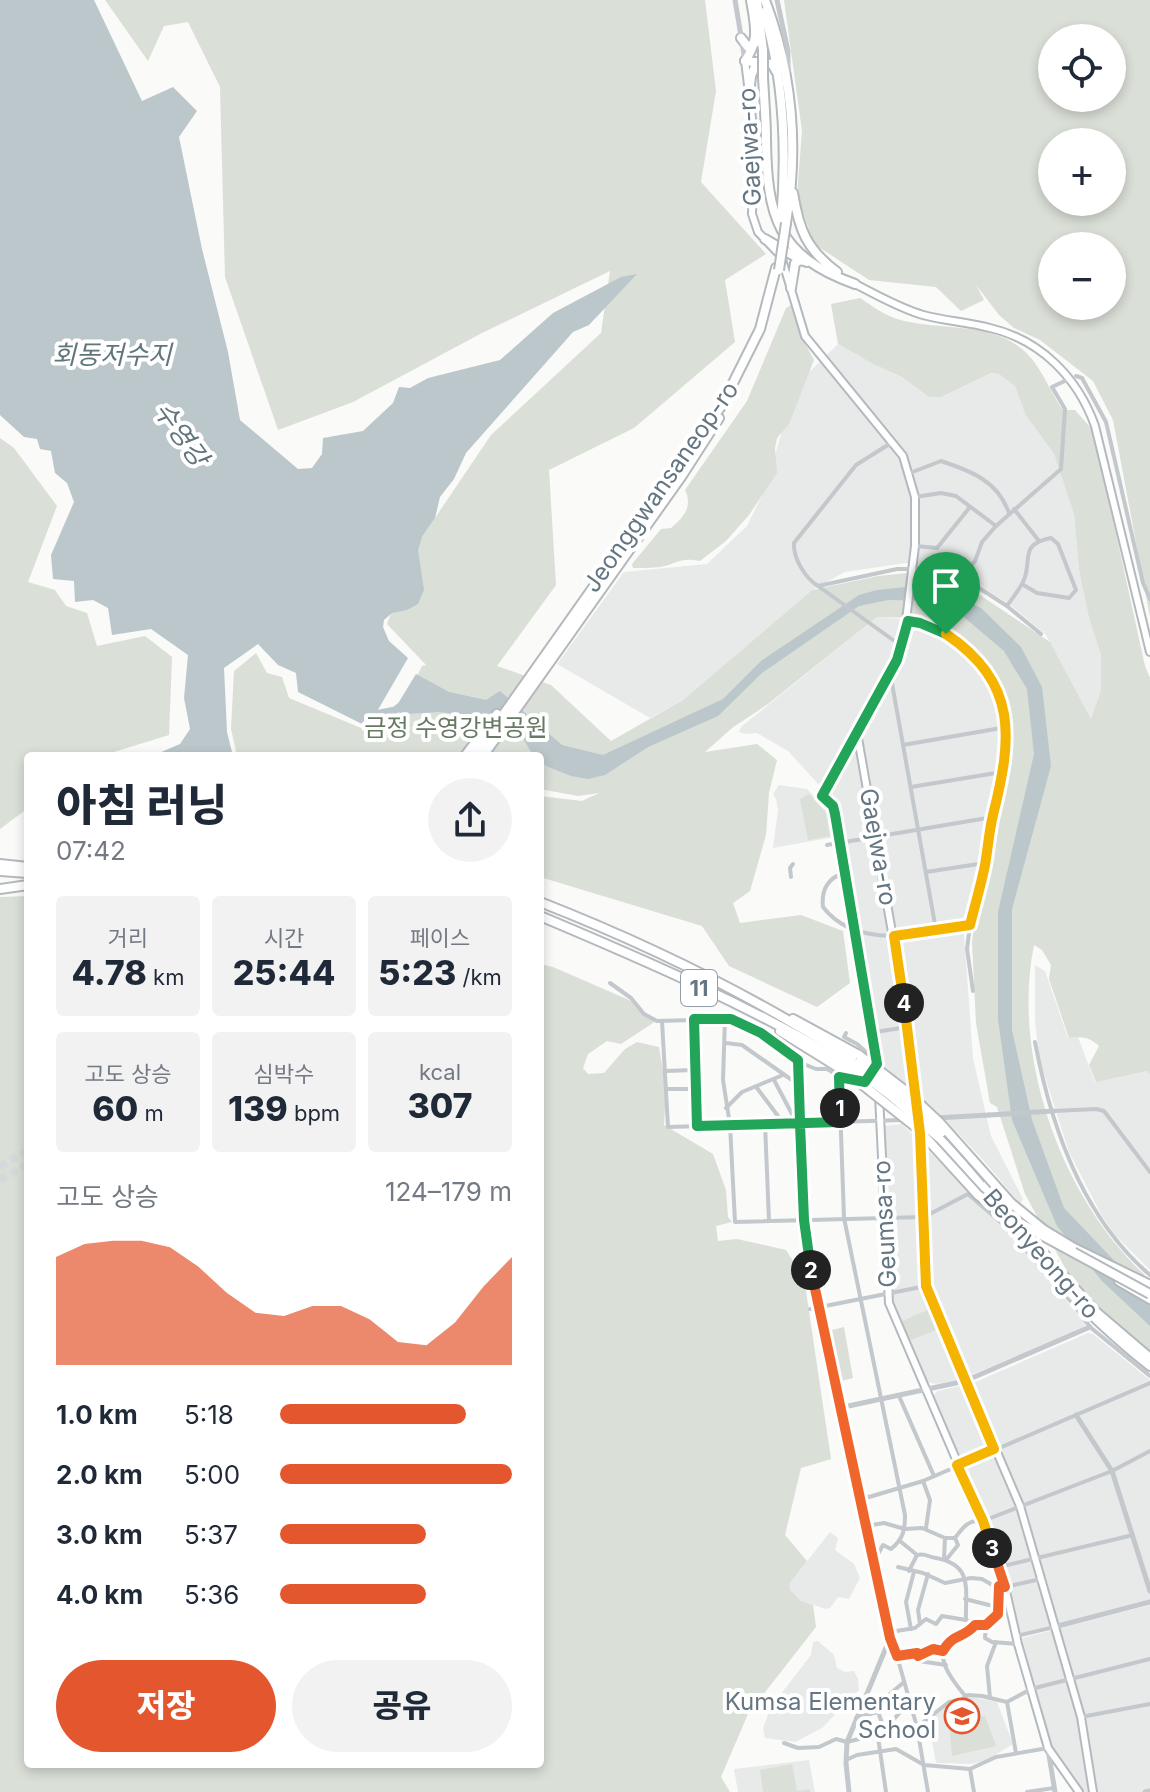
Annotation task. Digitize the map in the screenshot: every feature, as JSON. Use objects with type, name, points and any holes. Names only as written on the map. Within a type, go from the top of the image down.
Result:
[{"type":"highway","points":[[745,61],[753,51],[755,42],[758,0]]},
{"type":"highway","points":[[758,0],[770,202],[790,242],[814,265]]},
{"type":"highway","points":[[758,0],[776,52],[784,222]]},
{"type":"highway","points":[[758,0],[774,24],[788,80],[793,136],[784,222]]},
{"type":"highway","points":[[741,38],[748,47],[755,42]]},
{"type":"highway","points":[[745,61],[772,64],[778,76]]},
{"type":"highway","points":[[749,95],[751,76],[757,62]]},
{"type":"highway","points":[[791,178],[801,228],[812,250],[820,260],[855,284]]},
{"type":"highway","name":"Jeonggwansaneop-ro","points":[[540,670],[746,372],[765,322],[784,222]]},
{"type":"highway","points":[[765,239],[801,260],[855,284]]},
{"type":"highway","points":[[791,288],[793,267],[801,260]]},
{"type":"highway","points":[[468,752],[488,724],[540,670]]},
{"type":"highway","points":[[486,752],[540,670]]},
{"type":"highway","points":[[477,752],[518,694]]},
{"type":"highway","points":[[0,864],[24,867]]},
{"type":"highway","points":[[0,871],[24,873]]},
{"type":"highway","points":[[0,886],[24,884]]},
{"type":"highway","name":"11","points":[[544,904],[643,946],[752,1007]]},
{"type":"highway","name":"11","points":[[544,920],[752,1007]]},
{"type":"highway","points":[[752,1007],[851,1070],[898,1093],[940,1135]]},
{"type":"highway","points":[[752,1007],[804,1023],[851,1070],[917,1128],[992,1207],[1150,1292]]},
{"type":"highway","points":[[851,1070],[907,1092],[939,1122],[1011,1203],[1071,1250]]},
{"type":"highway","name":"Beonyeong-ro","points":[[940,1135],[964,1154],[1082,1297],[1150,1358]]},
{"type":"highway","name":"Beonyeong-ro","points":[[940,1135],[1064,1286],[1105,1328],[1150,1366]]},
{"type":"main road","name":"Gaejwa-ro","points":[[745,61],[754,134],[752,214],[758,232],[781,256],[805,336],[903,456],[915,497],[915,546],[908,620],[890,672],[855,736],[858,738],[876,836],[908,1027],[919,1118],[926,1286],[1020,1506],[1081,1717],[1093,1792]]},
{"type":"main road","points":[[855,284],[919,314],[1012,335],[1049,357],[1066,374],[1082,396],[1095,426],[1150,652]]},
{"type":"main road","name":"Geumsa-ro","points":[[855,736],[822,796],[833,806],[874,1032],[889,1303],[983,1521],[999,1568],[1048,1748],[1079,1792]]},
{"type":"street","name":"Gaejwa-ro","points":[[735,0],[745,61]]},
{"type":"street","points":[[777,0],[788,51],[788,80]]},
{"type":"street","points":[[1076,376],[1082,378],[1106,422],[1138,563],[1150,599]]},
{"type":"street","points":[[962,577],[975,561],[982,542],[996,526],[1061,469],[1065,409],[1052,387],[1067,380]]},
{"type":"street","points":[[893,442],[856,465],[794,543],[793,551],[808,580],[901,646]]},
{"type":"street","points":[[910,473],[941,461],[977,473],[1004,497],[1011,511],[1039,541]]},
{"type":"street","points":[[915,497],[941,493],[956,496],[996,526]]},
{"type":"street","points":[[915,546],[937,548],[970,507]]},
{"type":"street","points":[[1007,606],[1027,575],[1025,559],[1039,541],[1051,538],[1058,544],[1076,590],[1069,598],[1037,593],[1022,584]]},
{"type":"street","points":[[820,588],[873,573],[912,571],[962,577],[1007,606],[1041,634]]},
{"type":"street","points":[[908,620],[946,634],[979,659],[995,685],[1007,727],[985,863],[970,925],[967,949],[973,991]]},
{"type":"street","points":[[890,672],[936,930]]},
{"type":"street","points":[[903,745],[1007,727]]},
{"type":"street","points":[[911,787],[1002,772]]},
{"type":"street","points":[[827,845],[993,817]]},
{"type":"street","points":[[926,872],[985,863]]},
{"type":"street","points":[[791,877],[793,864]]},
{"type":"street","points":[[845,873],[826,885],[823,907],[855,932],[894,936],[970,925]]},
{"type":"street","points":[[610,983],[631,998],[644,1014],[657,1021],[725,1018],[761,1033],[809,1067],[851,1070],[879,1091]]},
{"type":"street","points":[[725,1018],[723,1080],[730,1125],[735,1222],[924,1217],[968,1194],[1004,1225],[1090,1327],[1150,1376]]},
{"type":"street","points":[[694,1019],[697,1126]]},
{"type":"street","points":[[662,1021],[668,1127],[879,1121],[1096,1109],[1104,1111],[1149,1169]]},
{"type":"street","points":[[874,1032],[908,1027]]},
{"type":"street","points":[[846,1033],[844,1037],[872,1056],[877,1064],[865,1082]]},
{"type":"street","points":[[1035,1042],[1042,1081],[1061,1141],[1085,1191],[1111,1236],[1150,1275]]},
{"type":"street","points":[[726,1043],[742,1045],[799,1085]]},
{"type":"street","points":[[798,1060],[804,1220],[809,1264],[890,1635],[917,1727],[928,1792]]},
{"type":"street","points":[[665,1071],[695,1070]]},
{"type":"street","points":[[851,1070],[841,1122],[844,1218],[905,1529],[900,1541],[891,1549],[883,1545],[877,1556],[873,1557]]},
{"type":"street","points":[[726,1108],[742,1092],[783,1075]]},
{"type":"street","points":[[773,1079],[792,1114],[800,1122]]},
{"type":"street","points":[[757,1087],[784,1124]]},
{"type":"street","points":[[666,1089],[695,1089]]},
{"type":"street","points":[[920,1137],[932,1118]]},
{"type":"street","points":[[765,1124],[769,1221]]},
{"type":"street","points":[[810,1309],[926,1286]]},
{"type":"street","points":[[839,1408],[965,1381],[1090,1327]]},
{"type":"street","points":[[859,1500],[923,1481],[1150,1383]]},
{"type":"street","points":[[899,1396],[934,1476]]},
{"type":"street","points":[[1076,1415],[1112,1471],[1150,1591]]},
{"type":"street","points":[[955,1538],[964,1525],[983,1521],[1112,1471],[1150,1451]]},
{"type":"street","points":[[923,1481],[930,1500],[926,1529]]},
{"type":"street","points":[[865,1526],[884,1523],[905,1529],[926,1529],[945,1538],[955,1538]]},
{"type":"street","points":[[999,1568],[1133,1535]]},
{"type":"street","points":[[945,1538],[945,1559]]},
{"type":"street","points":[[945,1559],[958,1545],[955,1538]]},
{"type":"street","points":[[900,1541],[917,1555],[945,1559],[959,1569],[967,1579],[966,1620]]},
{"type":"street","points":[[911,1629],[906,1602],[917,1555]]},
{"type":"street","points":[[898,1567],[928,1574],[945,1583],[982,1579],[994,1586],[1002,1586],[1041,1579]]},
{"type":"street","points":[[950,1581],[959,1569]]},
{"type":"street","points":[[920,1624],[918,1610],[928,1574]]},
{"type":"street","points":[[998,1614],[1002,1586]]},
{"type":"street","points":[[965,1599],[997,1607]]},
{"type":"street","points":[[986,1625],[985,1638],[996,1642],[1017,1640],[1150,1602]]},
{"type":"street","points":[[890,1635],[911,1629],[926,1619],[936,1624],[942,1616],[986,1625],[998,1614],[1010,1612]]},
{"type":"street","points":[[966,1697],[946,1672],[943,1651],[949,1640],[975,1625]]},
{"type":"street","points":[[849,1792],[847,1742],[890,1635]]},
{"type":"street","points":[[990,1698],[987,1666],[996,1642]]},
{"type":"street","points":[[897,1656],[933,1649],[943,1651]]},
{"type":"street","points":[[917,1654],[919,1661],[946,1665]]},
{"type":"street","points":[[784,1743],[798,1748],[819,1747],[836,1739],[847,1742],[867,1737],[902,1737],[949,1702],[975,1695],[1007,1702],[1031,1689],[1150,1659]]},
{"type":"street","points":[[887,1727],[883,1726],[876,1706],[904,1682]]},
{"type":"street","points":[[885,1738],[887,1727],[910,1701]]},
{"type":"street","points":[[1007,1702],[1016,1753]]},
{"type":"street","points":[[1081,1717],[1150,1704]]},
{"type":"street","points":[[856,1718],[877,1712]]},
{"type":"street","points":[[878,1737],[886,1792]]},
{"type":"street","points":[[846,1760],[896,1749],[924,1765],[970,1769],[996,1757],[1048,1748]]},
{"type":"street","name":"Geumsa-ro","points":[[1048,1748],[1054,1790]]},
{"type":"street","points":[[1052,1773],[1062,1768]]},
{"type":"street","points":[[970,1769],[974,1792]]},
{"type":"street","points":[[1027,1792],[1054,1790]]},
{"type":"shaded area","points":[[838,344],[902,377],[929,397],[951,392],[991,373],[999,374],[1015,386],[1025,414],[1054,454],[1074,514],[1079,570],[1101,655],[1101,690],[1091,719],[1046,635],[1013,607],[959,572],[906,563],[845,572],[812,590],[683,700],[650,718],[557,664],[624,572],[707,564],[747,526],[767,485],[794,387]]},
{"type":"shaded area","points":[[877,617],[904,619],[906,624],[886,675],[825,783],[820,786],[788,751],[757,733],[739,732],[741,727]]},
{"type":"shaded area","points":[[918,626],[939,633],[980,664],[996,692],[1004,721],[1006,740],[995,804],[964,934],[973,1058],[991,1136],[1023,1199],[1020,1204],[937,1111],[880,1063],[878,1031],[844,844],[836,804],[829,795],[905,655],[912,632]]},
{"type":"shaded area","points":[[779,785],[807,789],[829,813],[834,837],[773,848],[778,810],[773,794]]},
{"type":"shaded area","points":[[1035,965],[1045,971],[1068,1038],[1078,1037],[1095,1082],[1147,1071],[1150,1075],[1150,1270],[1115,1235],[1069,1152],[1039,1058]]},
{"type":"shaded area","points":[[902,1124],[1005,1228],[1085,1324],[1084,1329],[961,1379],[936,1384],[927,1382],[895,1313],[890,1293],[884,1126]]},
{"type":"shaded area","points":[[1088,1333],[1150,1380],[1150,1600],[1020,1633],[1006,1580],[984,1518],[932,1397],[937,1391],[973,1383]]},
{"type":"shaded area","points":[[830,1532],[838,1538],[835,1550],[854,1564],[860,1578],[849,1599],[838,1597],[826,1609],[801,1601],[790,1591],[790,1583]]},
{"type":"shaded area","points":[[1150,1605],[1150,1792],[1084,1792],[1051,1745],[1022,1638]]},
{"type":"shaded area","points":[[818,1641],[834,1655],[837,1668],[845,1672],[854,1671],[859,1690],[822,1728],[795,1742],[765,1738],[763,1728],[771,1707],[811,1655],[813,1642]]},
{"type":"shaded area","points":[[972,1697],[997,1702],[1013,1744],[985,1761],[971,1764],[936,1763],[928,1720],[951,1703]]},
{"type":"shaded area","points":[[809,1760],[815,1792],[738,1792],[734,1769]]},
{"type":"green space","name":"금정 수영강변공원","points":[[105,0],[705,0],[716,91],[701,182],[766,254],[725,280],[735,342],[634,428],[549,470],[556,585],[497,666],[551,685],[611,741],[683,700],[812,590],[907,573],[959,581],[1050,642],[1091,719],[1101,690],[1101,655],[1079,570],[1074,514],[1054,454],[1025,414],[1015,386],[999,374],[991,373],[941,397],[929,397],[902,377],[838,344],[831,304],[860,298],[897,319],[978,330],[1009,340],[1034,362],[1063,410],[1075,410],[1090,427],[1150,678],[1150,1075],[1147,1071],[1096,1082],[1089,1065],[1099,1046],[1085,1038],[1069,1038],[1049,979],[1051,965],[1042,950],[1034,945],[1029,988],[1030,1033],[1037,1078],[1067,1166],[1089,1207],[1115,1244],[1145,1275],[1143,1278],[1095,1251],[1150,1303],[1150,1354],[1115,1327],[1071,1279],[1025,1194],[997,1107],[990,1103],[976,1023],[972,943],[975,917],[987,874],[1010,729],[998,682],[975,651],[943,628],[917,618],[877,617],[705,752],[757,744],[777,760],[769,793],[766,835],[750,891],[733,903],[740,923],[801,915],[843,931],[850,983],[817,1007],[729,966],[702,926],[544,878],[544,796],[582,801],[599,793],[578,796],[544,790],[544,752],[236,752],[231,729],[234,671],[256,653],[267,673],[282,677],[289,698],[366,730],[387,724],[401,729],[389,718],[409,692],[422,666],[426,665],[387,624],[414,549],[491,435],[601,333],[610,271],[482,333],[353,402],[278,430],[225,277],[220,87],[188,22],[164,26],[148,61]]},
{"type":"green space","points":[[784,0],[1150,0],[1150,617],[1113,420],[1093,381],[1040,340],[1014,328],[999,315],[976,285],[984,300],[961,311],[936,287],[869,280],[814,244],[797,195],[802,131]]},
{"type":"green space","points":[[791,305],[800,334],[814,360],[789,424],[777,438],[777,473],[749,515],[726,541],[700,561],[684,560],[661,567],[633,568],[632,564],[661,529],[671,528],[683,516],[688,507],[685,490],[747,401],[786,308]]},
{"type":"green space","points":[[0,438],[14,448],[57,506],[28,582],[55,590],[66,606],[87,613],[97,646],[145,636],[172,657],[169,735],[114,752],[24,752],[24,811],[0,829]]},
{"type":"green space","points":[[809,794],[826,813],[830,836],[808,840],[800,799]]},
{"type":"green space","points":[[24,896],[24,1768],[544,1768],[544,965],[629,1000],[656,1021],[621,1044],[607,1041],[588,1054],[583,1068],[588,1074],[604,1073],[625,1049],[637,1042],[659,1047],[666,1089],[664,1125],[713,1154],[726,1190],[728,1217],[732,1222],[716,1226],[718,1241],[737,1239],[786,1250],[804,1278],[831,1459],[801,1468],[785,1535],[807,1561],[790,1583],[790,1590],[801,1601],[813,1605],[816,1627],[748,1714],[721,1777],[730,1792],[0,1792],[0,897]]},
{"type":"green space","points":[[932,1308],[941,1328],[908,1341],[900,1322]]},
{"type":"green space","points":[[844,1327],[853,1378],[838,1382],[828,1331]]},
{"type":"green space","points":[[985,1716],[996,1746],[952,1756],[949,1723]]},
{"type":"green space","points":[[792,1764],[797,1791],[810,1789],[810,1792],[763,1792],[760,1770]]},
{"type":"water","name":"회동저수지","points":[[0,0],[94,0],[142,101],[173,87],[197,111],[179,137],[202,249],[228,352],[240,420],[298,469],[312,468],[322,454],[323,438],[363,431],[393,403],[399,387],[410,388],[428,378],[500,360],[553,313],[621,277],[637,274],[589,325],[573,332],[466,453],[454,479],[440,497],[435,518],[422,537],[418,550],[424,590],[418,604],[392,613],[384,620],[383,627],[389,641],[408,658],[368,727],[298,692],[296,673],[278,665],[258,644],[224,668],[227,732],[232,752],[161,752],[180,744],[190,729],[184,698],[188,655],[151,629],[112,635],[108,608],[93,600],[75,602],[74,581],[53,579],[51,555],[74,502],[67,483],[55,473],[51,451],[40,449],[37,439],[24,437],[0,415]]},
{"type":"water","points":[[916,586],[951,594],[981,608],[1021,647],[1042,687],[1051,766],[1012,909],[1012,1030],[1032,1120],[1064,1208],[1150,1298],[1150,1326],[1102,1281],[1057,1226],[1012,1120],[998,1019],[998,912],[1034,754],[1027,689],[1004,651],[965,618],[940,601],[888,600],[859,606],[762,673],[718,716],[648,747],[605,775],[588,779],[546,766],[544,752],[531,752],[520,733],[474,716],[439,712],[404,714],[394,710],[416,674],[449,692],[486,700],[500,691],[562,745],[603,755],[723,699],[761,661],[859,595]]},
{"type":"waterway","points":[[372,709],[375,714],[400,706]]},
{"type":"tunnel","points":[[0,1167],[24,1152]]},
{"type":"tunnel","points":[[0,1180],[24,1166]]},
{"type":"place","name":"Kumsa Elementary School","points":[[962,1716]]},
{"type":"route","points":[[946,634],[908,621],[897,660],[822,796],[833,806],[835,814],[877,1064],[865,1082],[839,1077],[841,1122],[800,1124],[697,1126],[694,1019],[731,1019],[761,1033],[798,1060],[800,1124],[804,1220],[809,1264],[864,1523],[885,1605],[890,1638],[897,1656],[917,1653],[918,1656],[933,1649],[943,1651],[949,1640],[975,1625],[986,1625],[998,1614],[999,1586],[1005,1587],[983,1521],[957,1465],[994,1449],[926,1286],[920,1133],[894,936],[970,925],[1007,747],[1006,720],[995,685],[979,659],[946,634]]},
{"type":"water label","name":"수영강","points":[[181,434]]}]
